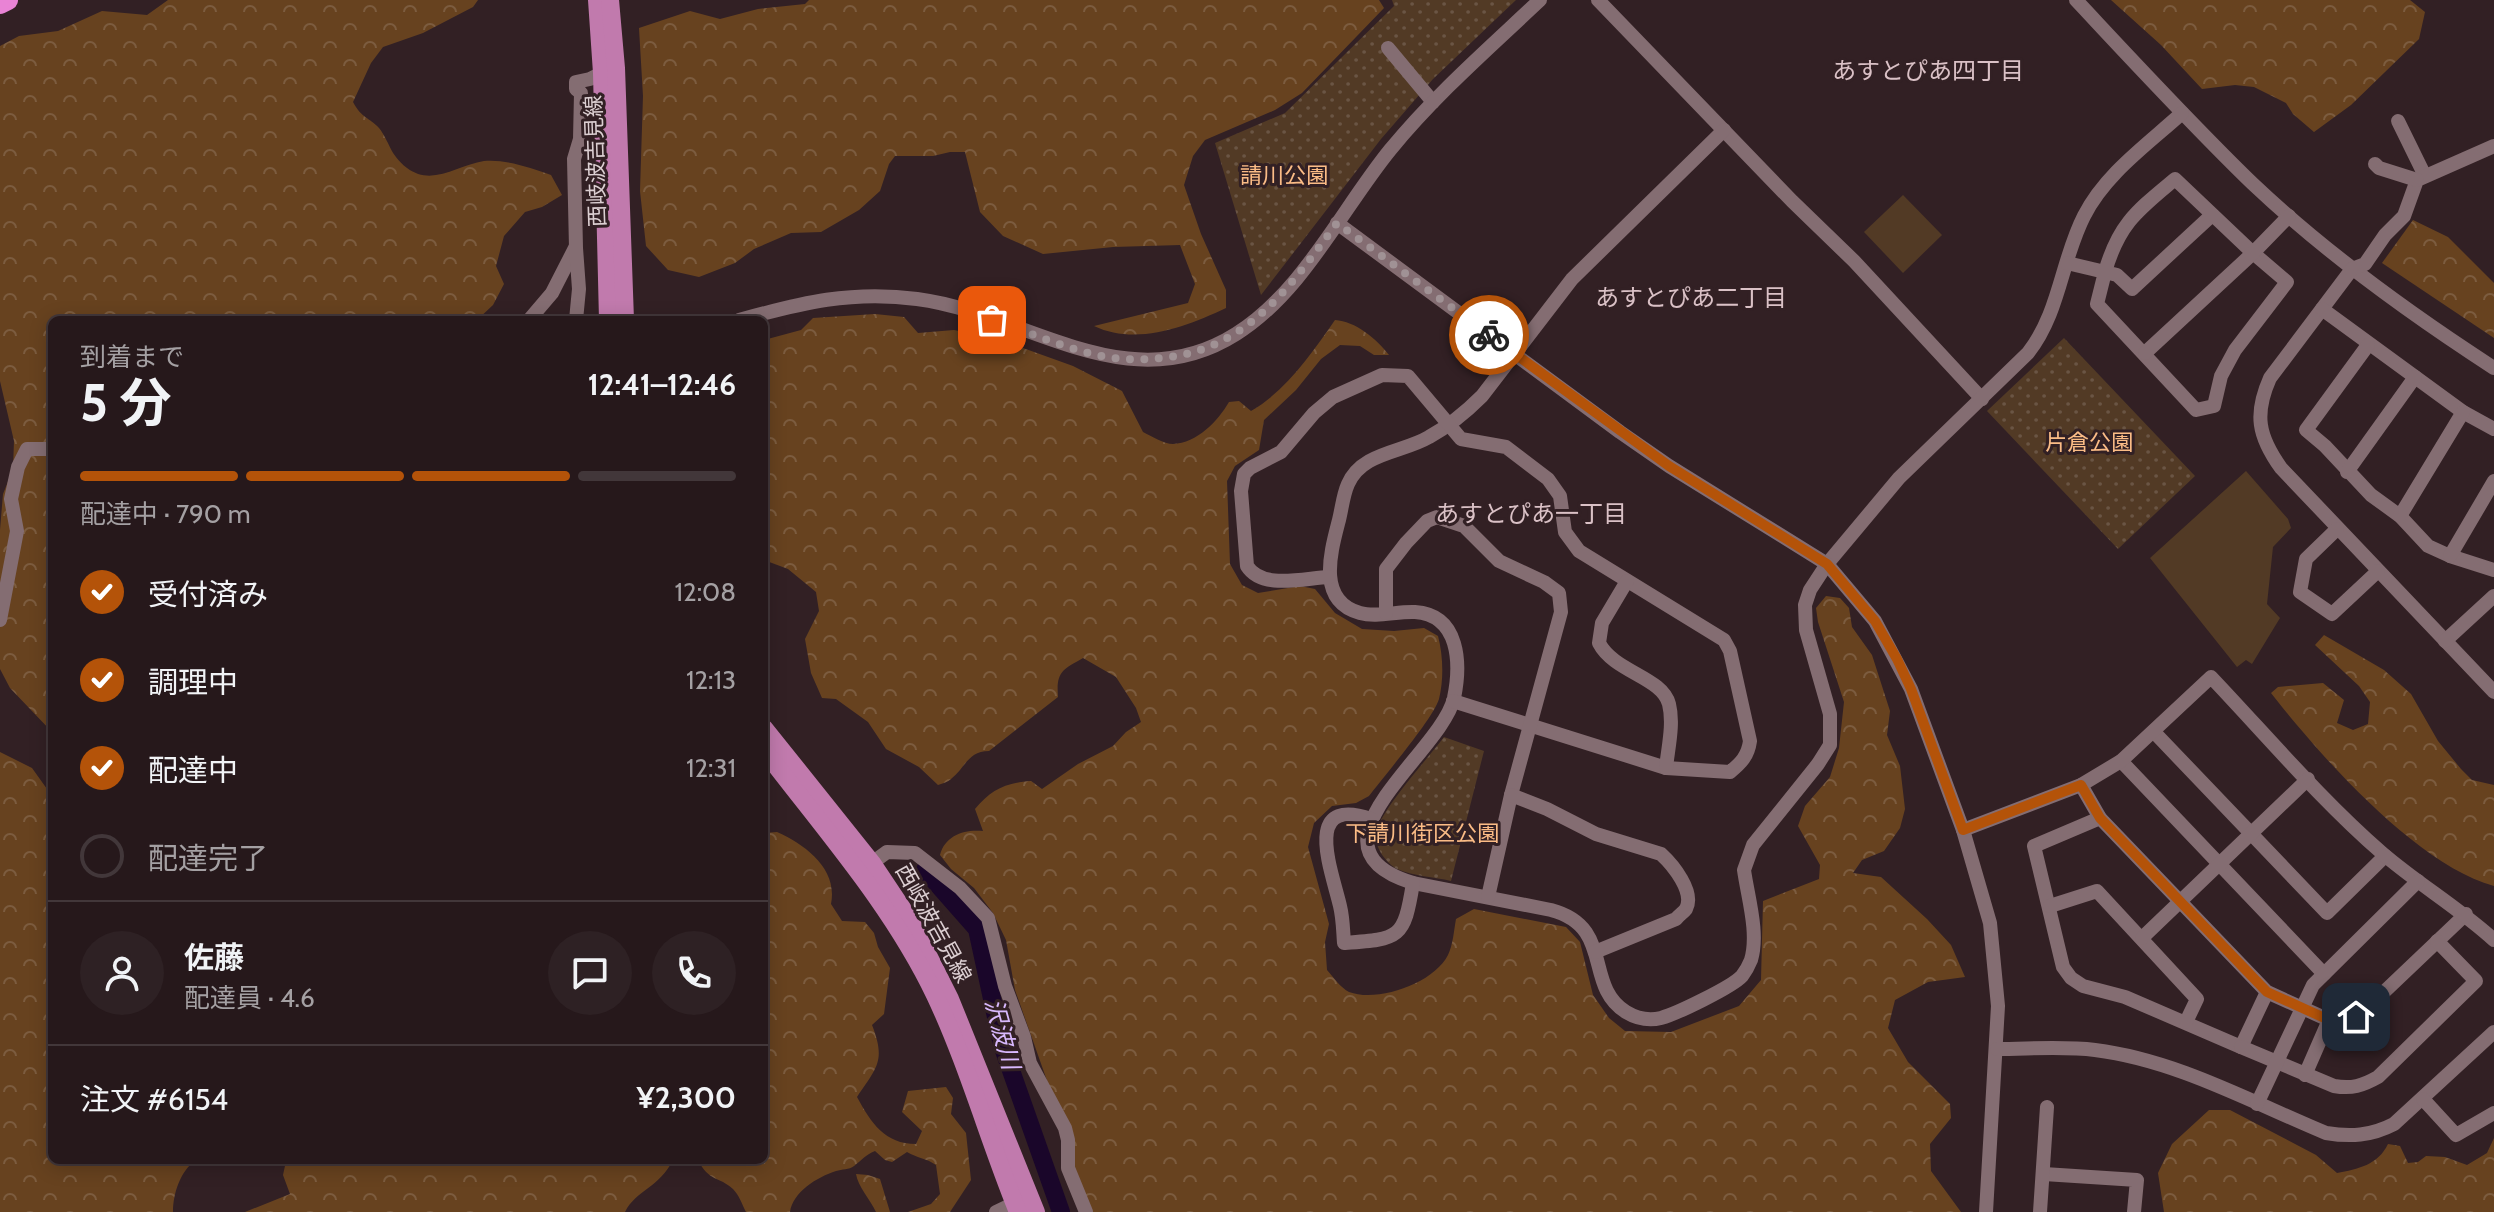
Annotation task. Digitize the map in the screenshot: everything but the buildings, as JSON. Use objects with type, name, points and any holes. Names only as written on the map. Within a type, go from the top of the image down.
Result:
[{"type":"highway","points":[[0,4],[8,0]]},
{"type":"main road","name":"西岐波吉見線","points":[[597,0],[602,73],[608,316]]},
{"type":"main road","name":"西岐波吉見線","points":[[610,0],[616,68],[625,316]]},
{"type":"main road","name":"西岐波吉見線","points":[[768,733],[872,863],[928,953],[966,1036],[1025,1206]]},
{"type":"main road","name":"西岐波吉見線","points":[[768,755],[882,905],[907,944],[935,995],[1025,1206]]},
{"type":"street","points":[[753,316],[832,298],[886,296],[921,299],[965,311],[1095,355],[1143,360],[1179,356],[1215,345],[1234,336],[1259,317],[1289,288],[1389,151],[1433,102],[1540,0]]},
{"type":"street","points":[[1598,0],[1854,261],[1982,399]]},
{"type":"street","points":[[2076,0],[2182,113],[2289,216],[2407,311],[2494,368]]},
{"type":"street","points":[[1388,48],[1433,102]]},
{"type":"street","points":[[576,316],[579,289],[574,159],[580,139],[581,93],[576,89],[576,82],[602,73]]},
{"type":"street","points":[[1724,130],[1572,279],[1482,396],[1428,438],[1364,463],[1348,485],[1331,551],[1329,577],[1338,598],[1348,608],[1362,614],[1418,612],[1429,616],[1441,622],[1450,632],[1458,656],[1453,701],[1439,730],[1379,804],[1371,819],[1368,832],[1372,856],[1394,877],[1413,883],[1572,916],[1590,936],[1611,998],[1622,1010],[1648,1019],[1662,1018],[1729,987],[1742,977],[1750,963],[1754,942],[1744,870],[1746,858],[1830,745],[1830,714],[1806,630],[1805,605],[1810,590],[1827,564],[1899,478],[2018,365],[2043,332],[2082,219],[2102,188],[2182,113]]},
{"type":"street","points":[[2398,121],[2421,178],[2404,216],[2385,235],[2365,264],[2352,269],[2270,378],[2259,411],[2261,431],[2269,451],[2337,529],[2493,690]]},
{"type":"street","points":[[2375,164],[2379,168],[2421,178],[2494,146]]},
{"type":"street","points":[[2175,179],[2253,253],[2287,282],[2235,350],[2221,376],[2214,406],[2196,410],[2097,304],[2112,248],[2132,215],[2175,179]]},
{"type":"street","points":[[2067,263],[2117,275],[2132,289],[2212,215]]},
{"type":"street","points":[[2145,353],[2289,216]]},
{"type":"street","points":[[1337,223],[1669,466],[1827,564],[1875,621],[1911,689],[1963,830],[1990,923],[1998,1006],[1986,1212]]},
{"type":"street","points":[[532,316],[552,293],[576,248]]},
{"type":"street","points":[[2322,309],[2463,412],[2494,429]]},
{"type":"street","points":[[2368,345],[2306,430],[2371,495],[2400,516],[2428,546],[2494,570]]},
{"type":"street","points":[[1329,577],[1262,580],[1250,572],[1241,491],[1244,474],[1281,452],[1314,413],[1333,397],[1382,375],[1408,376],[1461,439],[1506,447],[1548,479],[1560,496],[1565,532],[1579,551],[1724,640],[1730,651],[1748,728],[1749,750],[1742,762],[1730,772],[1666,768],[1453,701]]},
{"type":"street","points":[[2347,472],[2415,377]]},
{"type":"street","points":[[2400,516],[2463,412]]},
{"type":"street","points":[[0,620],[15,549],[17,531],[11,499],[18,467],[27,449],[48,449]]},
{"type":"street","points":[[2450,556],[2494,481]]},
{"type":"street","points":[[1386,613],[1386,569],[1427,521],[1437,517],[1464,526],[1499,561],[1553,587],[1559,593],[1561,612],[1511,795],[1488,897]]},
{"type":"street","points":[[2337,529],[2306,559],[2300,592],[2332,614],[2378,571]]},
{"type":"street","points":[[1627,581],[1602,623],[1599,643],[1613,661],[1656,686],[1665,695],[1670,716],[1666,768]]},
{"type":"street","points":[[2445,641],[2494,596]]},
{"type":"street","points":[[1963,830],[2081,785],[2121,761],[2211,677],[2357,831],[2385,856],[2466,914],[2494,940]]},
{"type":"street","points":[[2154,732],[2327,913],[2385,856]]},
{"type":"street","points":[[2121,761],[2324,974]]},
{"type":"street","points":[[2142,938],[2308,779]]},
{"type":"street","points":[[2081,785],[2100,818],[2267,992],[2329,1020],[2345,1022],[2364,1011],[2466,914]]},
{"type":"street","points":[[1511,795],[1596,834],[1661,854],[1679,878],[1688,899],[1686,909],[1676,919],[1595,952]]},
{"type":"street","points":[[1371,819],[1349,813],[1340,814],[1326,830],[1324,843],[1341,910],[1344,943],[1378,940],[1400,930],[1408,915],[1413,883]]},
{"type":"street","points":[[2100,818],[2034,846],[2063,967],[2071,978],[2083,986],[2125,997],[2186,1022],[2334,1086],[2362,1086],[2378,1077],[2476,981],[2437,941]]},
{"type":"street","points":[[872,863],[887,852],[915,853],[960,888],[988,918],[1005,986],[1030,1063],[1065,1128],[1071,1178],[1086,1212]]},
{"type":"street","points":[[2257,1104],[2313,985],[2418,881]]},
{"type":"street","points":[[2050,906],[2097,891],[2197,999],[2186,1022]]},
{"type":"street","points":[[2241,1047],[2267,992]]},
{"type":"street","points":[[2305,1075],[2329,1020]]},
{"type":"street","points":[[1997,1049],[2071,1049],[2117,1054],[2177,1070],[2326,1133],[2343,1136],[2379,1132],[2409,1113],[2494,1032]]},
{"type":"street","points":[[2423,1099],[2456,1135],[2494,1113]]},
{"type":"street","points":[[2040,1212],[2047,1107]]},
{"type":"street","points":[[2044,1174],[2137,1180],[2134,1212]]},
{"type":"street","points":[[996,1212],[1025,1206]]},
{"type":"green space","points":[[168,0],[478,0],[473,7],[423,33],[383,47],[371,63],[353,102],[379,128],[397,158],[416,173],[435,175],[474,163],[501,161],[551,175],[562,195],[542,207],[525,212],[504,236],[496,266],[504,284],[493,305],[481,316],[48,316],[48,728],[10,688],[0,669],[0,530],[3,494],[13,469],[14,441],[0,381],[0,46],[19,36],[58,31],[102,11],[147,15]]},
{"type":"green space","points":[[809,0],[1379,0],[1384,8],[1302,93],[1275,110],[1205,140],[1193,156],[1184,185],[1201,234],[1226,290],[1226,308],[1161,332],[1127,334],[1094,326],[1188,303],[1195,284],[1180,245],[1043,254],[1003,236],[980,212],[965,152],[895,156],[880,191],[859,210],[821,232],[791,233],[754,249],[735,263],[699,277],[668,270],[646,246],[640,191],[643,96],[639,28],[690,11],[720,19],[758,9],[805,4]]},
{"type":"green space","name":"請川公園","points":[[1392,0],[1516,0],[1433,79],[1381,139],[1261,295],[1215,143],[1285,113],[1394,6]]},
{"type":"green space","points":[[2111,0],[2410,0],[2425,12],[2419,39],[2351,105],[2314,132],[2293,114],[2286,103],[2254,87],[2235,85],[2202,89],[2161,45]]},
{"type":"green space","points":[[1903,195],[1942,235],[1903,273],[1864,232]]},
{"type":"green space","points":[[2413,220],[2448,237],[2494,283],[2494,338],[2382,263]]},
{"type":"green space","points":[[875,314],[904,317],[918,333],[954,330],[998,339],[1073,366],[1122,391],[1143,432],[1173,444],[1190,440],[1206,430],[1229,402],[1239,401],[1251,411],[1264,403],[1298,370],[1335,320],[1365,332],[1389,355],[1374,355],[1360,346],[1340,345],[1321,359],[1296,390],[1264,420],[1259,450],[1235,466],[1227,481],[1230,564],[1242,585],[1258,593],[1300,586],[1315,589],[1335,613],[1362,629],[1394,631],[1424,628],[1438,636],[1442,675],[1435,708],[1369,796],[1356,803],[1332,806],[1314,823],[1308,847],[1329,924],[1325,942],[1327,970],[1349,992],[1361,995],[1389,993],[1431,974],[1448,955],[1456,919],[1474,909],[1566,927],[1580,942],[1593,995],[1609,1018],[1625,1031],[1671,1032],[1739,1006],[1761,980],[1763,901],[1819,879],[1820,865],[1798,826],[1805,806],[1830,777],[1839,748],[1844,702],[1816,608],[1826,596],[1840,598],[1849,608],[1852,627],[1872,655],[1890,711],[1887,735],[1900,766],[1905,809],[1900,828],[1884,851],[1862,860],[1853,873],[1881,877],[1927,919],[1951,945],[1965,977],[1928,982],[1895,1000],[1888,1028],[1908,1062],[1950,1104],[1951,1118],[1930,1144],[1931,1171],[1961,1212],[1092,1212],[1073,1172],[1056,1106],[1015,990],[1006,940],[993,913],[974,888],[940,855],[951,838],[969,831],[983,831],[975,809],[993,792],[1031,781],[1042,789],[1078,764],[1113,746],[1141,722],[1136,708],[1116,677],[1083,658],[1059,677],[1058,697],[989,751],[972,757],[950,780],[938,785],[919,767],[886,749],[868,722],[836,699],[822,698],[811,673],[805,639],[819,611],[816,592],[788,569],[768,562],[768,339],[801,330],[813,318]]},
{"type":"green space","name":"片倉公園","points":[[2064,338],[2195,476],[2118,549],[1987,411]]},
{"type":"green space","points":[[2246,471],[2288,519],[2291,528],[2273,547],[2267,604],[2280,618],[2252,664],[2246,660],[2237,667],[2150,558]]},
{"type":"green space","points":[[2324,635],[2384,670],[2411,694],[2438,741],[2461,769],[2472,780],[2494,785],[2494,886],[2464,874],[2403,832],[2343,776],[2271,693],[2278,687],[2323,683],[2344,700],[2337,723],[2353,730],[2368,724],[2370,702],[2359,686],[2315,645]]},
{"type":"green space","name":"下請川街区公園","points":[[1444,737],[1484,751],[1451,881],[1397,869],[1381,853],[1376,838],[1386,812]]},
{"type":"green space","points":[[0,752],[32,768],[48,790],[48,1164],[191,1164],[178,1183],[173,1212],[0,1212]]},
{"type":"green space","points":[[777,832],[809,851],[825,869],[832,891],[831,904],[842,921],[865,922],[874,933],[890,968],[884,1014],[872,1025],[879,1056],[870,1078],[857,1097],[887,1136],[916,1144],[922,1131],[902,1112],[908,1091],[946,1087],[953,1098],[951,1114],[966,1133],[971,1180],[950,1212],[908,1212],[931,1204],[940,1194],[936,1165],[907,1152],[892,1162],[875,1151],[852,1167],[821,1177],[801,1192],[790,1212],[746,1212],[733,1189],[710,1175],[700,1164],[768,1164],[768,833]]},
{"type":"green space","points":[[2209,1110],[2230,1110],[2316,1155],[2337,1173],[2360,1168],[2373,1161],[2388,1144],[2400,1146],[2408,1163],[2418,1162],[2426,1156],[2445,1157],[2467,1165],[2487,1153],[2494,1138],[2494,1212],[2164,1212],[2158,1173],[2172,1144]]},
{"type":"green space","points":[[280,1164],[670,1164],[625,1212],[245,1212],[290,1194],[283,1175],[285,1166]]},
{"type":"green space","points":[[856,1174],[880,1179],[890,1212],[876,1212]]},
{"type":"waterway","name":"沢波川","points":[[925,870],[977,929],[1002,1045],[1061,1212]]},
{"type":"way so far","points":[[992,320],[1095,355],[1120,359],[1143,360],[1196,352],[1234,336],[1267,311],[1289,288],[1337,223],[1489,335]]},
{"type":"district","name":"あすとぴあ四丁目","points":[[1928,71]]},
{"type":"district","name":"あすとぴあ二丁目","points":[[1691,298]]},
{"type":"district","name":"あすとぴあ一丁目","points":[[1531,514]]},
{"type":"route","points":[[1489,335],[1669,466],[1827,564],[1875,621],[1897,659],[1963,830],[2081,785],[2100,818],[2267,992],[2329,1020],[2345,1022],[2356,1017]]}]
